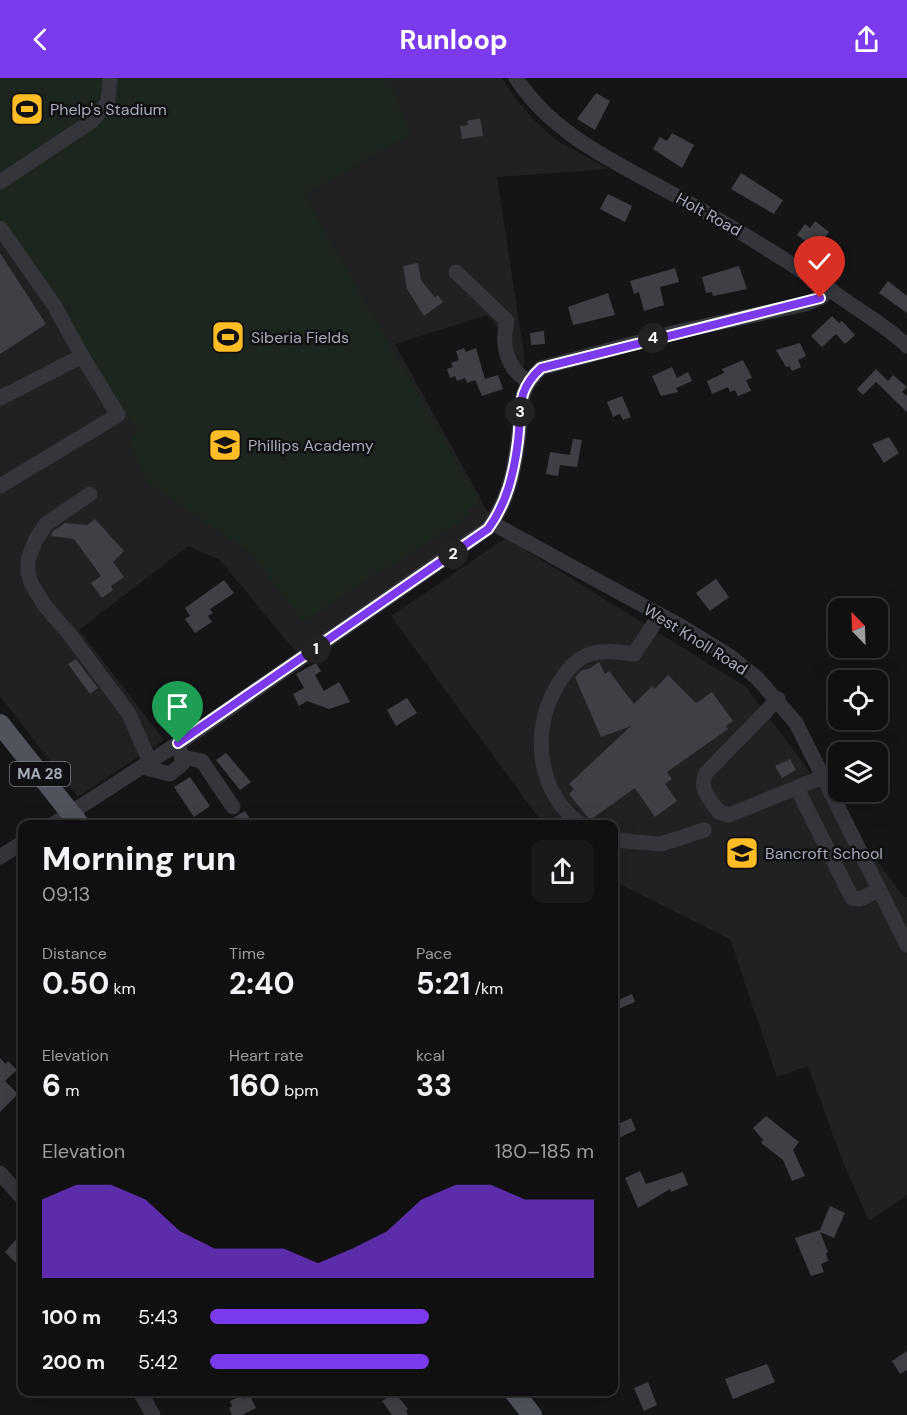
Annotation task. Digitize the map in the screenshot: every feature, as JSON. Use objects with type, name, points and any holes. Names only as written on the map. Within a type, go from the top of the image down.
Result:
[{"type":"main road","name":"MA 28","points":[[4,737],[75,819]]},
{"type":"main road","points":[[517,1396],[532,1415]]},
{"type":"street","points":[[0,182],[92,121],[108,102],[110,78]]},
{"type":"street","name":"Holt Road","points":[[516,78],[527,95],[543,111],[589,147],[800,267],[872,317],[907,346]]},
{"type":"street","points":[[0,228],[54,305],[118,415],[0,486]]},
{"type":"street","points":[[456,272],[507,321],[504,332],[506,353],[515,374],[528,381]]},
{"type":"street","points":[[75,819],[146,765],[180,750],[447,558],[492,523],[505,502],[518,441],[523,393],[528,381],[541,368],[566,360],[805,304],[820,298],[831,289]]},
{"type":"street","points":[[0,398],[82,356]]},
{"type":"street","points":[[90,495],[46,524],[36,539],[28,560],[28,572],[31,583],[45,606],[71,636],[129,714],[146,765]]},
{"type":"street","name":"West Knoll Road","points":[[492,523],[660,615],[731,657],[778,699],[796,723],[907,945]]},
{"type":"street","points":[[577,820],[559,801],[545,773],[540,730],[549,699],[564,673],[587,655],[610,651],[634,654],[660,615]]},
{"type":"street","points":[[778,699],[706,773],[702,780],[704,790],[719,813],[729,815],[824,777]]},
{"type":"street","points":[[146,765],[170,774],[183,763],[180,750]]},
{"type":"street","points":[[180,750],[202,761],[233,807]]},
{"type":"street","points":[[797,788],[852,898],[860,898],[879,890]]},
{"type":"street","points":[[618,840],[662,844],[704,830]]},
{"type":"street","points":[[0,857],[18,846]]},
{"type":"street","points":[[0,1173],[18,1193]]},
{"type":"street","points":[[142,1396],[151,1414]]},
{"type":"shaded area","name":"Phillips Academy","points":[[0,78],[502,78],[518,102],[559,142],[609,169],[497,177],[525,361],[521,376],[502,333],[487,315],[395,344],[489,514],[476,528],[440,556],[296,652],[220,560],[188,546],[79,630],[164,740],[78,797],[0,696]]},
{"type":"shaded area","name":"Siberia Fields","points":[[0,78],[389,78],[410,134],[304,195],[479,502],[467,511],[469,515],[385,570],[383,568],[304,622],[249,552],[146,481],[130,442],[138,431],[0,228]]},
{"type":"shaded area","name":"Bancroft School","points":[[506,538],[746,687],[828,796],[828,802],[833,802],[904,897],[907,897],[907,1195],[869,1221],[843,1162],[808,1066],[777,1077],[730,939],[618,883],[618,820],[540,820],[391,616]]},
{"type":"building","points":[[596,93],[610,101],[595,130],[577,119]]},
{"type":"building","points":[[480,118],[483,136],[462,139],[460,126],[468,125],[467,121]]},
{"type":"building","points":[[672,133],[694,145],[682,168],[653,149],[660,137],[667,141]]},
{"type":"building","points":[[741,173],[783,200],[774,214],[731,189]]},
{"type":"building","points":[[608,194],[632,206],[625,222],[600,209]]},
{"type":"building","points":[[815,221],[829,232],[823,240],[831,245],[824,255],[797,235],[805,224],[810,228]]},
{"type":"building","points":[[0,253],[46,324],[0,354]]},
{"type":"building","points":[[418,263],[421,280],[435,298],[438,295],[443,302],[424,316],[407,289],[403,266]]},
{"type":"building","points":[[739,266],[747,289],[713,296],[712,292],[706,293],[702,277]]},
{"type":"building","points":[[675,268],[679,282],[660,287],[664,305],[644,311],[639,292],[634,294],[630,281]]},
{"type":"building","points":[[888,281],[907,296],[907,313],[879,293]]},
{"type":"building","points":[[608,293],[615,315],[573,325],[568,307]]},
{"type":"building","points":[[832,316],[839,323],[842,321],[855,335],[845,344],[836,334],[822,347],[811,336]]},
{"type":"building","points":[[544,331],[545,344],[531,345],[530,333]]},
{"type":"building","points":[[800,343],[806,356],[798,360],[801,367],[792,371],[789,366],[786,367],[776,350]]},
{"type":"building","points":[[464,348],[466,352],[476,348],[485,379],[498,375],[503,389],[482,396],[475,380],[467,383],[465,378],[457,381],[455,376],[450,378],[447,369],[453,367],[451,363],[459,360],[456,351]]},
{"type":"building","points":[[743,360],[752,378],[746,380],[751,391],[738,396],[735,390],[730,392],[728,387],[712,394],[707,381],[724,373],[722,369]]},
{"type":"building","points":[[672,367],[677,378],[688,372],[692,381],[676,388],[678,392],[661,396],[652,376]]},
{"type":"building","points":[[876,369],[888,381],[893,375],[907,387],[902,392],[907,396],[907,412],[876,382],[863,395],[857,389]]},
{"type":"building","points":[[622,396],[631,417],[623,420],[620,414],[613,417],[607,402]]},
{"type":"building","points":[[889,437],[899,453],[884,463],[872,444]]},
{"type":"building","points":[[573,439],[582,440],[577,467],[560,465],[558,476],[546,474],[550,452],[570,455]]},
{"type":"building","points":[[95,519],[124,551],[113,562],[124,577],[111,586],[113,590],[102,598],[91,583],[101,576],[74,539],[51,536],[53,531],[65,523],[87,525]]},
{"type":"building","points":[[716,579],[729,597],[710,611],[696,593]]},
{"type":"building","points":[[224,580],[234,593],[210,609],[213,613],[208,616],[212,622],[195,633],[185,619],[190,616],[185,608]]},
{"type":"building","points":[[76,659],[98,688],[90,694],[68,664]]},
{"type":"building","points":[[599,662],[605,674],[609,671],[634,704],[652,686],[655,689],[668,675],[696,703],[712,692],[733,721],[726,726],[728,729],[667,772],[672,779],[665,784],[677,801],[655,817],[635,788],[590,820],[569,794],[574,789],[569,784],[631,726],[601,737],[575,677],[582,670],[589,669]]},
{"type":"building","points":[[316,663],[321,671],[315,675],[324,691],[339,682],[350,702],[329,709],[307,701],[299,706],[293,694],[304,688],[296,674]]},
{"type":"building","points":[[407,698],[417,713],[396,726],[387,710]]},
{"type":"building","points":[[226,753],[251,782],[240,790],[216,760]]},
{"type":"building","points":[[790,759],[796,770],[782,778],[775,766]]},
{"type":"building","points":[[190,777],[210,806],[194,817],[174,787]]},
{"type":"building","points":[[245,811],[251,820],[230,820]]},
{"type":"building","points":[[632,994],[635,1002],[618,1009],[618,1000]]},
{"type":"building","points":[[0,1058],[6,1064],[8,1061],[17,1070],[5,1081],[18,1094],[0,1112]]},
{"type":"building","points":[[766,1116],[799,1142],[793,1150],[805,1176],[792,1181],[783,1160],[761,1143],[763,1140],[753,1128]]},
{"type":"building","points":[[631,1118],[636,1130],[618,1138],[618,1124]]},
{"type":"building","points":[[640,1171],[646,1184],[683,1172],[688,1185],[671,1192],[670,1189],[638,1208],[625,1178]]},
{"type":"building","points":[[830,1206],[845,1213],[834,1238],[820,1232],[828,1252],[826,1253],[828,1261],[821,1264],[824,1272],[811,1276],[795,1238],[820,1230]]},
{"type":"building","points":[[18,1237],[18,1265],[5,1252]]},
{"type":"building","points":[[907,1351],[907,1370],[900,1374],[892,1361]]},
{"type":"building","points":[[767,1364],[775,1382],[733,1399],[725,1379]]},
{"type":"building","points":[[648,1382],[657,1405],[644,1411],[634,1388]]},
{"type":"building","points":[[240,1396],[244,1399],[250,1396],[256,1408],[242,1415],[232,1415],[229,1408],[232,1406],[230,1401]]},
{"type":"building","points":[[390,1396],[397,1396],[408,1409],[406,1411],[408,1415],[392,1415],[382,1401]]},
{"type":"place","name":"Phelp's Stadium","points":[[27,109]]},
{"type":"place","name":"Siberia Fields","points":[[228,337]]},
{"type":"place","name":"Phillips Academy","points":[[225,445]]},
{"type":"place","name":"Bancroft School","points":[[742,853]]},
{"type":"route","points":[[178,743],[488,529],[505,502],[518,441],[523,393],[528,381],[541,368],[677,332],[805,304],[820,298]]}]
